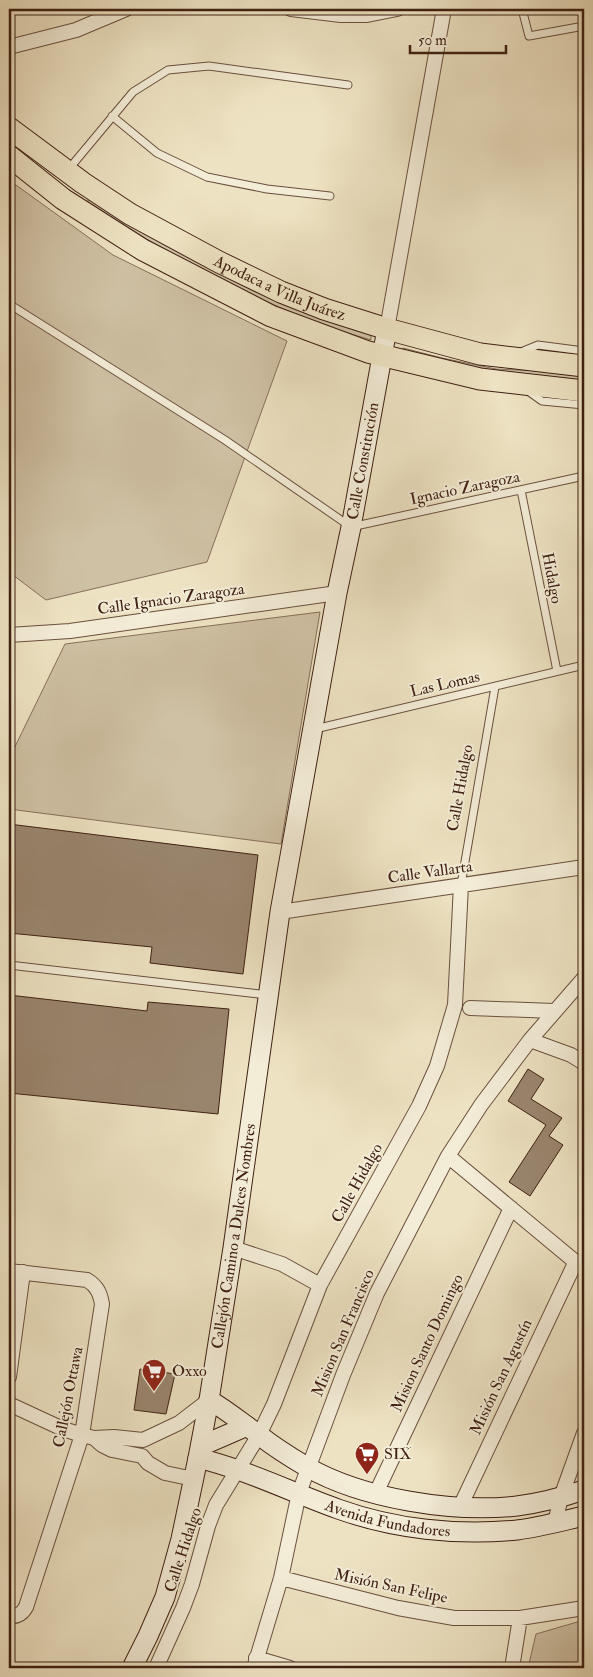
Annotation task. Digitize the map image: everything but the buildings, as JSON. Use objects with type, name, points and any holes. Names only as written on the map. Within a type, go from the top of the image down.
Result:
[{"type":"main road","name":"Apodaca a Villa Juárez","points":[[9,128],[130,214],[219,262],[281,292],[387,330],[480,354],[584,366]]},
{"type":"main road","name":"Apodaca a Villa Juárez","points":[[9,156],[63,199],[143,250],[271,316],[383,356],[480,379],[584,391]]},
{"type":"main road","name":"Calle Constitución","points":[[280,912],[337,593],[352,527],[387,330]]},
{"type":"main road","name":"Callejón Camino a Dulces Nombres","points":[[132,1668],[165,1597],[181,1539],[200,1452],[233,1248],[280,912]]},
{"type":"main road","name":"Avenida Fundadores","points":[[209,1400],[307,1467],[351,1487],[422,1503],[460,1507],[518,1506],[562,1497],[584,1490]]},
{"type":"main road","points":[[200,1452],[253,1431]]},
{"type":"main road","name":"Avenida Fundadores","points":[[200,1452],[237,1470],[337,1509],[372,1520],[421,1529],[463,1532],[517,1530],[584,1516]]},
{"type":"street","points":[[9,47],[76,30],[126,9]]},
{"type":"street","points":[[291,9],[340,15],[367,15],[397,9]]},
{"type":"street","name":"Calle Constitución","points":[[387,330],[444,9]]},
{"type":"street","name":"Calle Ignacio Zaragoza","points":[[9,635],[70,631],[337,593]]},
{"type":"street","name":"Calle Vallarta","points":[[280,912],[584,867]]},
{"type":"street","name":"Calle Hidalgo","points":[[156,1668],[192,1584],[212,1514],[237,1470],[253,1431],[274,1404],[320,1285],[419,1106],[437,1066],[454,1005],[461,885]]},
{"type":"street","name":"Mision San Francisco","points":[[255,1663],[281,1578],[299,1493],[307,1467],[377,1293],[448,1156],[481,1105],[530,1040],[584,978]]},
{"type":"street","points":[[470,1008],[554,1011]]},
{"type":"street","points":[[530,1040],[571,1054],[584,1063]]},
{"type":"street","points":[[448,1156],[580,1265]]},
{"type":"street","name":"Mision Santo Domingo","points":[[376,1493],[511,1208]]},
{"type":"street","points":[[233,1248],[282,1264],[320,1285]]},
{"type":"street","name":"Misión San Agustín","points":[[460,1507],[580,1265]]},
{"type":"street","points":[[9,1377],[16,1272]]},
{"type":"street","name":"Callejón Ottawa","points":[[9,1616],[20,1614],[26,1606],[88,1436],[102,1304],[93,1284],[87,1280],[16,1272]]},
{"type":"street","points":[[9,1404],[63,1429],[88,1436],[143,1440],[179,1423],[209,1400]]},
{"type":"street","points":[[555,1523],[584,1433]]},
{"type":"street","points":[[88,1436],[112,1450],[142,1456],[165,1473],[194,1477]]},
{"type":"street","points":[[142,1456],[143,1440]]},
{"type":"street","name":"Misión San Felipe","points":[[281,1578],[408,1610],[454,1618],[520,1618],[584,1608]]},
{"type":"street","points":[[512,1668],[520,1618]]},
{"type":"street","points":[[255,1663],[290,1668]]},
{"type":"lane","points":[[522,9],[529,36],[584,26]]},
{"type":"lane","points":[[67,171],[134,92],[168,70],[208,66],[348,85]]},
{"type":"lane","points":[[112,116],[157,153],[207,177],[267,189],[330,196]]},
{"type":"lane","points":[[9,304],[225,440],[352,527]]},
{"type":"lane","points":[[511,358],[538,345],[584,351]]},
{"type":"lane","points":[[518,383],[542,401],[584,405]]},
{"type":"lane","name":"Ignacio Zaragoza","points":[[352,527],[584,476]]},
{"type":"lane","name":"Hidalgo","points":[[521,490],[557,671]]},
{"type":"lane","name":"Las Lomas","points":[[312,730],[584,665]]},
{"type":"lane","name":"Calle Hidalgo","points":[[461,885],[495,686]]},
{"type":"lane","points":[[9,965],[268,995]]},
{"type":"shaded area","points":[[9,180],[113,255],[287,341],[207,562],[46,600],[9,572]]},
{"type":"shaded area","points":[[88,198],[371,334],[371,340],[298,315],[262,300],[194,266],[95,208],[88,203]]},
{"type":"shaded area","points":[[403,348],[496,369],[584,375],[584,381],[488,370],[403,351]]},
{"type":"shaded area","points":[[320,612],[281,844],[9,809],[9,759],[65,644]]},
{"type":"shaded area","points":[[584,1620],[584,1668],[528,1668],[536,1634]]},
{"type":"place","name":"Oxxo","points":[[154,1392]]},
{"type":"place","name":"SIX","points":[[367,1475]]}]
